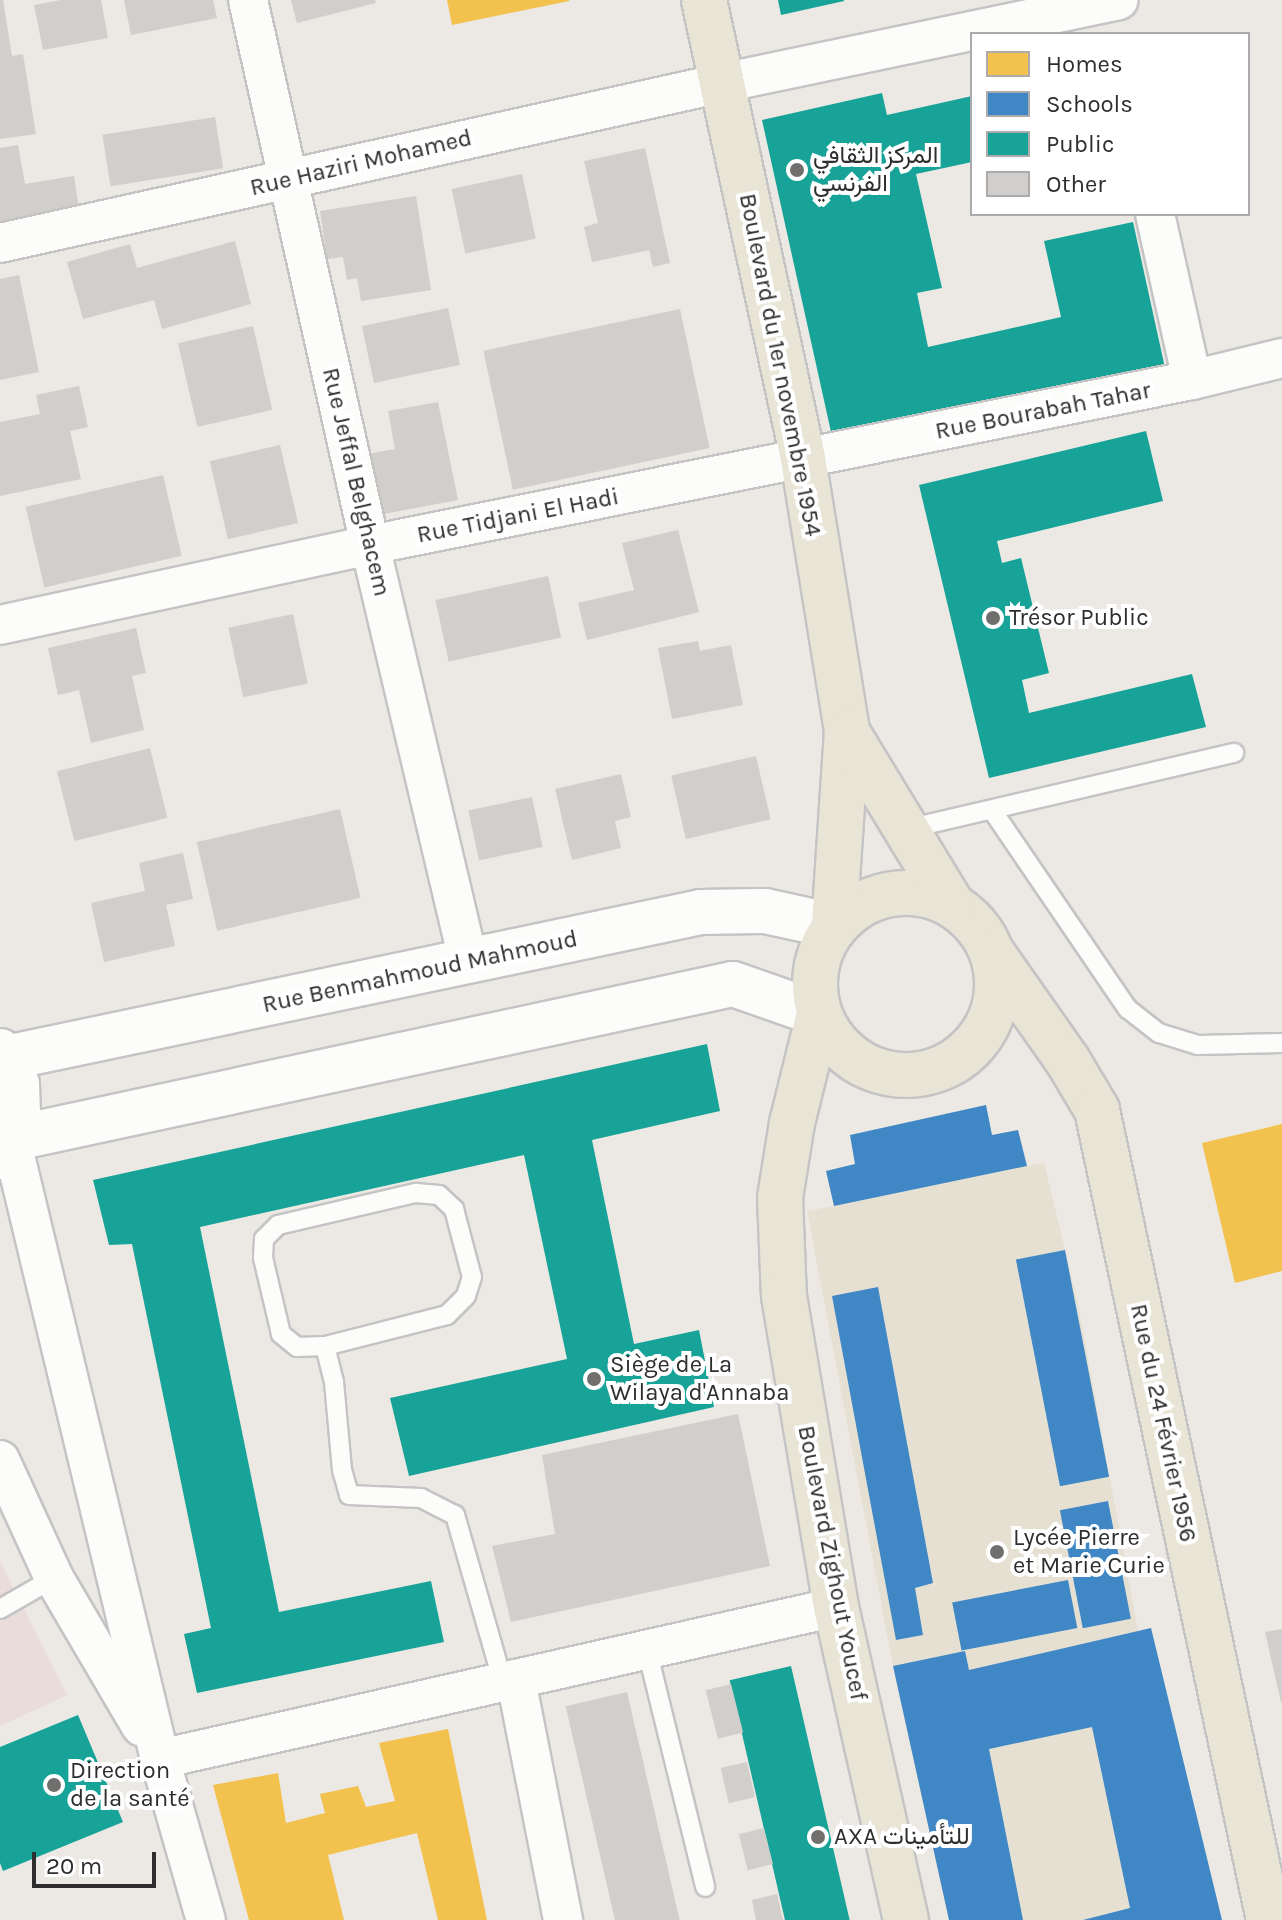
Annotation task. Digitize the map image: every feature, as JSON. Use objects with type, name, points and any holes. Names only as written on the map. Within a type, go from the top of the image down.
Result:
[{"type":"main road","name":"Boulevard du 1er novembre 1954","points":[[704,0],[803,459],[847,732]]},
{"type":"main road","points":[[847,732],[952,905],[977,925],[992,953],[998,981],[994,1009],[982,1035],[962,1057],[936,1070],[908,1076],[879,1072],[853,1059],[832,1039],[819,1014],[814,984],[819,953],[834,926],[853,909],[877,897],[915,894],[952,905]]},
{"type":"main road","points":[[834,926],[847,732]]},
{"type":"main road","name":"Rue Benmahmoud Mahmoud","points":[[3,1055],[469,963],[701,912],[765,911],[834,926]]},
{"type":"main road","name":"Rue du 24 Février 1956","points":[[992,953],[1068,1061],[1097,1110],[1269,1920]]},
{"type":"main road","points":[[6,1148],[733,984],[819,1014]]},
{"type":"main road","name":"Boulevard Zighout Youcef","points":[[819,1014],[792,1123],[780,1198],[784,1296],[836,1607],[906,1920]]},
{"type":"main road","points":[[3,1055],[17,1084],[18,1112],[6,1148]]},
{"type":"street","name":"Rue Jeffal Belghacem","points":[[248,0],[370,545],[469,963]]},
{"type":"street","name":"Rue Haziri Mohamed","points":[[991,32],[1112,9]]},
{"type":"street","name":"Rue Haziri Mohamed","points":[[0,243],[722,83],[970,36]]},
{"type":"street","points":[[1155,216],[1192,380]]},
{"type":"street","name":"Rue Bourabah Tahar","points":[[803,459],[1192,380],[1282,358]]},
{"type":"street","name":"Rue Tidjani El Hadi","points":[[0,625],[370,545],[803,459]]},
{"type":"street","points":[[6,1148],[160,1759],[206,1920]]},
{"type":"street","points":[[0,1460],[54,1578],[160,1759]]},
{"type":"street","points":[[160,1759],[836,1607]]},
{"type":"street","points":[[510,1681],[563,1920]]},
{"type":"lane","points":[[907,829],[1234,753]]},
{"type":"lane","points":[[992,810],[1128,1009],[1159,1033],[1198,1045],[1282,1043]]},
{"type":"lane","points":[[416,1193],[439,1195],[454,1209],[472,1277],[466,1296],[447,1315],[325,1346],[297,1347],[281,1334],[263,1258],[264,1239],[278,1225],[416,1193]]},
{"type":"lane","points":[[325,1346],[334,1382],[342,1470],[349,1495],[421,1498],[455,1515],[510,1681]]},
{"type":"lane","points":[[0,1609],[54,1578]]},
{"type":"lane","points":[[647,1650],[705,1887]]},
{"type":"shaded area","name":"Lycée Pierre et Marie Curie","points":[[986,1105],[992,1135],[1018,1130],[1027,1166],[1044,1163],[1077,1299],[1138,1631],[1151,1628],[1222,1920],[949,1920],[893,1666],[807,1211],[834,1206],[826,1171],[855,1164],[850,1135]]},
{"type":"shaded area","points":[[0,1561],[67,1695],[0,1726]]},
{"type":"building: Homes","points":[[447,0],[569,0],[569,1],[452,25]]},
{"type":"building: Homes","points":[[1282,1124],[1282,1271],[1235,1283],[1202,1143]]},
{"type":"building: Homes","points":[[448,1729],[487,1920],[438,1920],[417,1833],[328,1855],[344,1920],[249,1920],[213,1785],[278,1773],[286,1823],[325,1813],[320,1794],[358,1786],[366,1807],[395,1801],[379,1743]]},
{"type":"building: Schools","points":[[986,1105],[992,1135],[1018,1130],[1027,1166],[834,1206],[826,1171],[855,1164],[850,1135]]},
{"type":"building: Schools","points":[[1065,1250],[1109,1477],[1060,1486],[1016,1260]]},
{"type":"building: Schools","points":[[878,1287],[933,1583],[915,1588],[923,1635],[896,1640],[832,1296]]},
{"type":"building: Schools","points":[[1108,1501],[1131,1619],[1083,1628],[1060,1510]]},
{"type":"building: Schools","points":[[1068,1580],[1077,1628],[962,1651],[952,1603]]},
{"type":"building: Schools","points":[[1151,1628],[1222,1920],[1083,1920],[1130,1908],[1092,1727],[989,1749],[1023,1920],[949,1920],[893,1666],[965,1651],[969,1670]]},
{"type":"building: Public","points":[[778,0],[844,0],[844,1],[781,15]]},
{"type":"building: Public","points":[[882,93],[887,115],[970,96],[970,162],[916,174],[942,288],[917,293],[928,347],[1061,317],[1044,241],[1133,222],[1167,377],[835,450],[762,120]]},
{"type":"building: Public","name":"Trésor Public","points":[[1146,431],[1163,501],[997,541],[1002,563],[1021,558],[1049,673],[1022,680],[1029,713],[1192,674],[1206,727],[989,778],[919,485]]},
{"type":"building: Public","name":"Siège de La Wilaya d'Annaba","points":[[707,1044],[720,1111],[592,1140],[634,1344],[699,1330],[714,1407],[409,1476],[390,1398],[567,1359],[524,1155],[200,1227],[279,1612],[431,1581],[444,1642],[197,1693],[184,1634],[211,1628],[132,1244],[109,1245],[93,1180]]},
{"type":"building: Public","points":[[791,1666],[850,1920],[785,1920],[730,1680]]},
{"type":"building: Public","name":"Direction de la santé","points":[[78,1715],[123,1822],[3,1871],[0,1863],[0,1747]]},
{"type":"building: Other","points":[[0,0],[3,0],[12,56],[23,54],[36,134],[0,139]]},
{"type":"building: Other","points":[[61,0],[101,0],[108,38],[43,50],[34,5]]},
{"type":"building: Other","points":[[124,0],[213,0],[217,18],[131,35]]},
{"type":"building: Other","points":[[291,0],[375,0],[376,3],[297,23]]},
{"type":"building: Other","points":[[215,117],[223,168],[111,186],[102,135]]},
{"type":"building: Other","points":[[18,145],[25,184],[74,176],[80,216],[0,230],[0,148]]},
{"type":"building: Other","points":[[645,148],[670,263],[653,267],[649,250],[592,262],[584,227],[598,223],[584,161]]},
{"type":"building: Other","points":[[522,174],[536,239],[465,254],[452,189]]},
{"type":"building: Other","points":[[416,196],[431,290],[361,301],[357,278],[347,280],[343,257],[327,259],[320,211]]},
{"type":"building: Other","points":[[235,241],[251,304],[162,329],[154,300],[83,319],[67,262],[130,244],[137,268]]},
{"type":"building: Other","points":[[19,275],[39,372],[0,380],[0,279]]},
{"type":"building: Other","points":[[448,308],[460,365],[374,383],[362,326]]},
{"type":"building: Other","points":[[680,309],[710,448],[513,490],[483,351]]},
{"type":"building: Other","points":[[253,326],[272,410],[197,427],[178,343]]},
{"type":"building: Other","points":[[79,386],[88,427],[70,431],[81,479],[0,496],[0,422],[40,414],[36,395]]},
{"type":"building: Other","points":[[438,402],[458,500],[378,515],[367,454],[395,449],[388,411]]},
{"type":"building: Other","points":[[280,445],[298,523],[228,539],[210,461]]},
{"type":"building: Other","points":[[163,475],[182,556],[44,588],[26,507]]},
{"type":"building: Other","points":[[678,530],[699,612],[587,640],[578,603],[634,590],[622,543]]},
{"type":"building: Other","points":[[548,576],[561,638],[449,662],[436,600]]},
{"type":"building: Other","points":[[293,614],[308,683],[243,697],[228,628]]},
{"type":"building: Other","points":[[136,628],[146,673],[132,676],[144,730],[91,743],[79,690],[58,695],[48,648]]},
{"type":"building: Other","points":[[698,641],[700,651],[731,645],[743,705],[672,719],[658,648]]},
{"type":"building: Other","points":[[150,748],[167,818],[74,841],[57,771]]},
{"type":"building: Other","points":[[756,756],[771,819],[686,839],[671,776]]},
{"type":"building: Other","points":[[621,774],[631,817],[615,821],[621,848],[572,860],[555,789]]},
{"type":"building: Other","points":[[532,797],[543,847],[479,860],[468,811]]},
{"type":"building: Other","points":[[340,809],[360,898],[217,931],[197,842]]},
{"type":"building: Other","points":[[183,853],[193,899],[166,905],[175,946],[104,962],[91,903],[145,891],[139,863]]},
{"type":"building: Other","points":[[738,1414],[770,1566],[511,1622],[492,1546],[555,1534],[542,1455]]},
{"type":"building: Other","points":[[1282,1629],[1282,1702],[1281,1702],[1265,1632]]},
{"type":"building: Other","points":[[731,1684],[743,1733],[718,1739],[706,1690]]},
{"type":"building: Other","points":[[627,1692],[680,1920],[615,1920],[566,1706]]},
{"type":"building: Other","points":[[747,1762],[755,1797],[729,1803],[721,1768]]},
{"type":"building: Other","points":[[764,1828],[773,1864],[748,1870],[739,1834]]},
{"type":"building: Other","points":[[777,1894],[783,1920],[756,1920],[752,1900]]},
{"type":"place","name":"المركز الثقافي الفرنسي","points":[[797,170]]},
{"type":"place","name":"Trésor Public","points":[[993,618]]},
{"type":"place","name":"Siège de La Wilaya d'Annaba","points":[[594,1379]]},
{"type":"place","name":"Lycée Pierre et Marie Curie","points":[[997,1552]]},
{"type":"place","name":"Direction de la santé","points":[[54,1785]]},
{"type":"place","name":"AXA للتأمينات","points":[[818,1837]]}]
